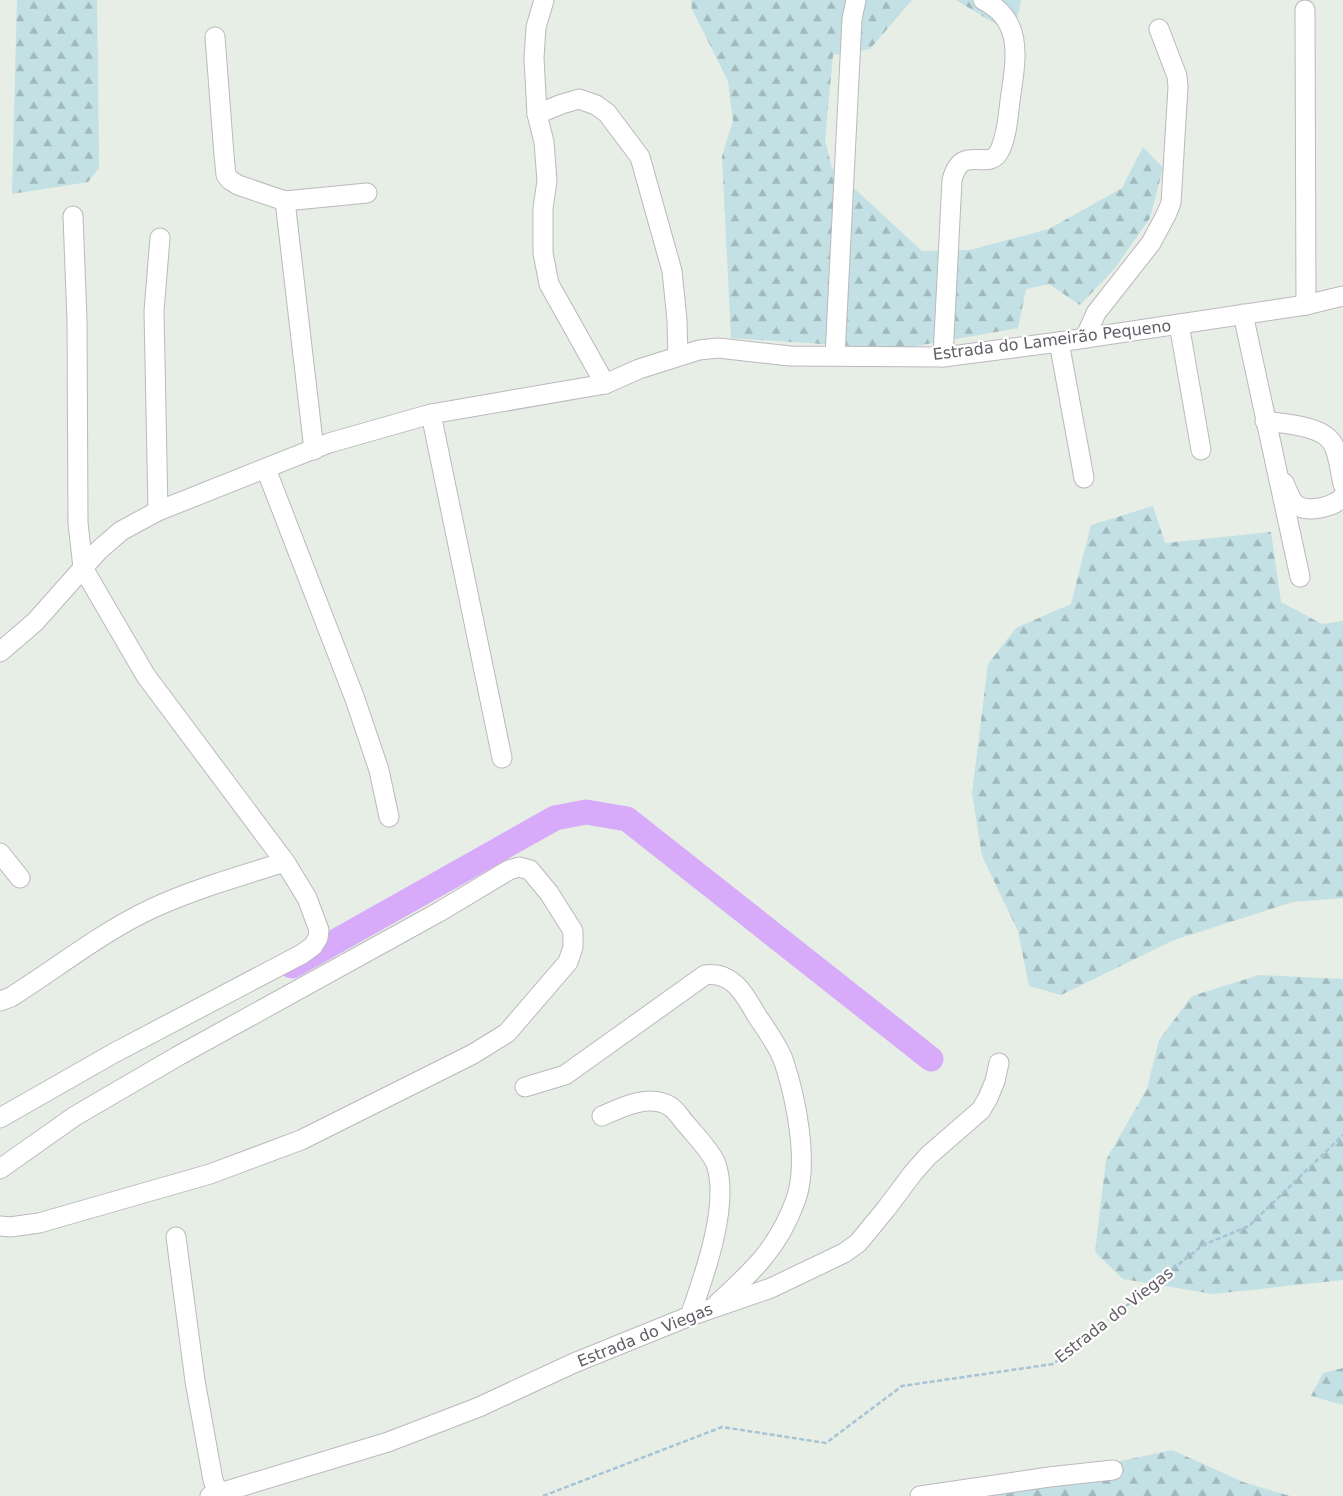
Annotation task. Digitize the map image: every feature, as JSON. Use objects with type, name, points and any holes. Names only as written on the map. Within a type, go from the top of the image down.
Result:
[{"type":"street","points":[[544,0],[536,27],[534,58],[537,114],[544,142],[547,181],[543,208],[543,253],[549,284],[605,384]]},
{"type":"street","points":[[835,356],[852,19],[856,0]]},
{"type":"street","points":[[943,357],[953,175],[960,163],[967,160],[994,158],[1000,151],[1006,130],[1014,71],[1016,43],[1007,20],[994,5],[983,0]]},
{"type":"street","points":[[1305,10],[1306,305]]},
{"type":"street","points":[[1085,338],[1096,313],[1151,243],[1166,215],[1170,202],[1178,87],[1177,76],[1159,29]]},
{"type":"street","points":[[215,37],[226,176],[238,185],[285,201],[367,193]]},
{"type":"street","points":[[537,114],[579,99],[596,104],[607,113],[640,157],[672,271],[677,320],[678,356]]},
{"type":"street","points":[[285,201],[314,450]]},
{"type":"street","points":[[0,1118],[114,1053],[302,954],[313,946],[318,938],[319,930],[307,898],[285,862],[146,676],[83,568],[78,523],[77,320],[73,216]]},
{"type":"street","points":[[158,511],[154,311],[160,238]]},
{"type":"street","name":"Estrada do Lameirão Pequeno","points":[[0,652],[35,622],[99,550],[121,531],[158,511],[330,443],[431,414],[605,384],[638,369],[698,350],[718,348],[790,356],[943,357],[1059,342],[1306,305],[1343,296]]},
{"type":"street","points":[[1243,314],[1300,577]]},
{"type":"street","points":[[1179,324],[1202,450]]},
{"type":"street","points":[[1059,342],[1084,478]]},
{"type":"street","points":[[431,414],[502,758]]},
{"type":"street","points":[[1265,421],[1296,425],[1325,435],[1333,445],[1343,484]]},
{"type":"street","points":[[1274,462],[1290,496],[1302,508],[1311,509],[1328,506],[1338,503],[1343,496]]},
{"type":"street","points":[[266,469],[355,700],[379,770],[389,817]]},
{"type":"street","points":[[0,853],[20,878]]},
{"type":"street","points":[[0,1002],[11,997],[107,933],[151,909],[213,885],[285,862]]},
{"type":"street","points":[[0,1169],[75,1116],[288,994],[439,912],[508,870],[518,867],[530,870],[549,893],[573,931],[573,948],[568,962],[562,970],[507,1033],[474,1054],[301,1140],[210,1174],[39,1223],[10,1227],[0,1226]]},
{"type":"street","points":[[525,1087],[565,1075],[705,975],[715,974],[724,977],[734,984],[747,998],[784,1060],[797,1116],[802,1158],[796,1198],[783,1228],[768,1253],[756,1268],[713,1308]]},
{"type":"street","name":"Estrada do Viegas","points":[[214,1495],[388,1442],[478,1407],[574,1363],[690,1316],[772,1288],[844,1253],[858,1242],[928,1156],[981,1110],[995,1081],[999,1063]]},
{"type":"street","points":[[602,1116],[620,1108],[642,1102],[656,1101],[671,1108],[700,1141],[716,1163],[720,1190],[718,1222],[690,1316]]},
{"type":"street","points":[[176,1237],[195,1381],[214,1495]]},
{"type":"street","points":[[920,1496],[1049,1477],[1113,1470]]},
{"type":"path","name":"Estrada do Viegas","points":[[543,1496],[722,1427],[826,1443],[902,1386],[1053,1364],[1203,1245],[1249,1226],[1343,1135]]},
{"type":"green space","points":[[17,0],[97,0],[99,168],[88,182],[12,194]]},
{"type":"green space","points":[[691,0],[912,0],[870,49],[833,55],[825,140],[832,168],[922,251],[970,250],[1049,229],[1122,188],[1143,147],[1163,168],[1150,218],[1115,268],[1080,305],[1049,284],[1026,289],[1018,328],[899,349],[731,338],[722,156],[733,121],[728,81],[692,9]]},
{"type":"green space","points":[[956,0],[1021,0],[1014,35]]},
{"type":"green space","points":[[1153,506],[1165,543],[1271,532],[1281,602],[1322,624],[1343,621],[1343,898],[1293,902],[1174,940],[1061,995],[1029,986],[1018,931],[982,856],[972,793],[988,664],[1016,628],[1071,604],[1091,525]]},
{"type":"green space","points":[[1259,975],[1343,979],[1343,1280],[1213,1294],[1123,1279],[1095,1252],[1106,1160],[1147,1089],[1159,1040],[1192,996]]},
{"type":"green space","points":[[1343,1368],[1343,1405],[1311,1396],[1323,1373]]},
{"type":"green space","points":[[1172,1450],[1243,1482],[1290,1496],[959,1496]]},
{"type":"waterway","points":[[292,966],[555,818],[586,812],[627,819],[931,1059]]}]
